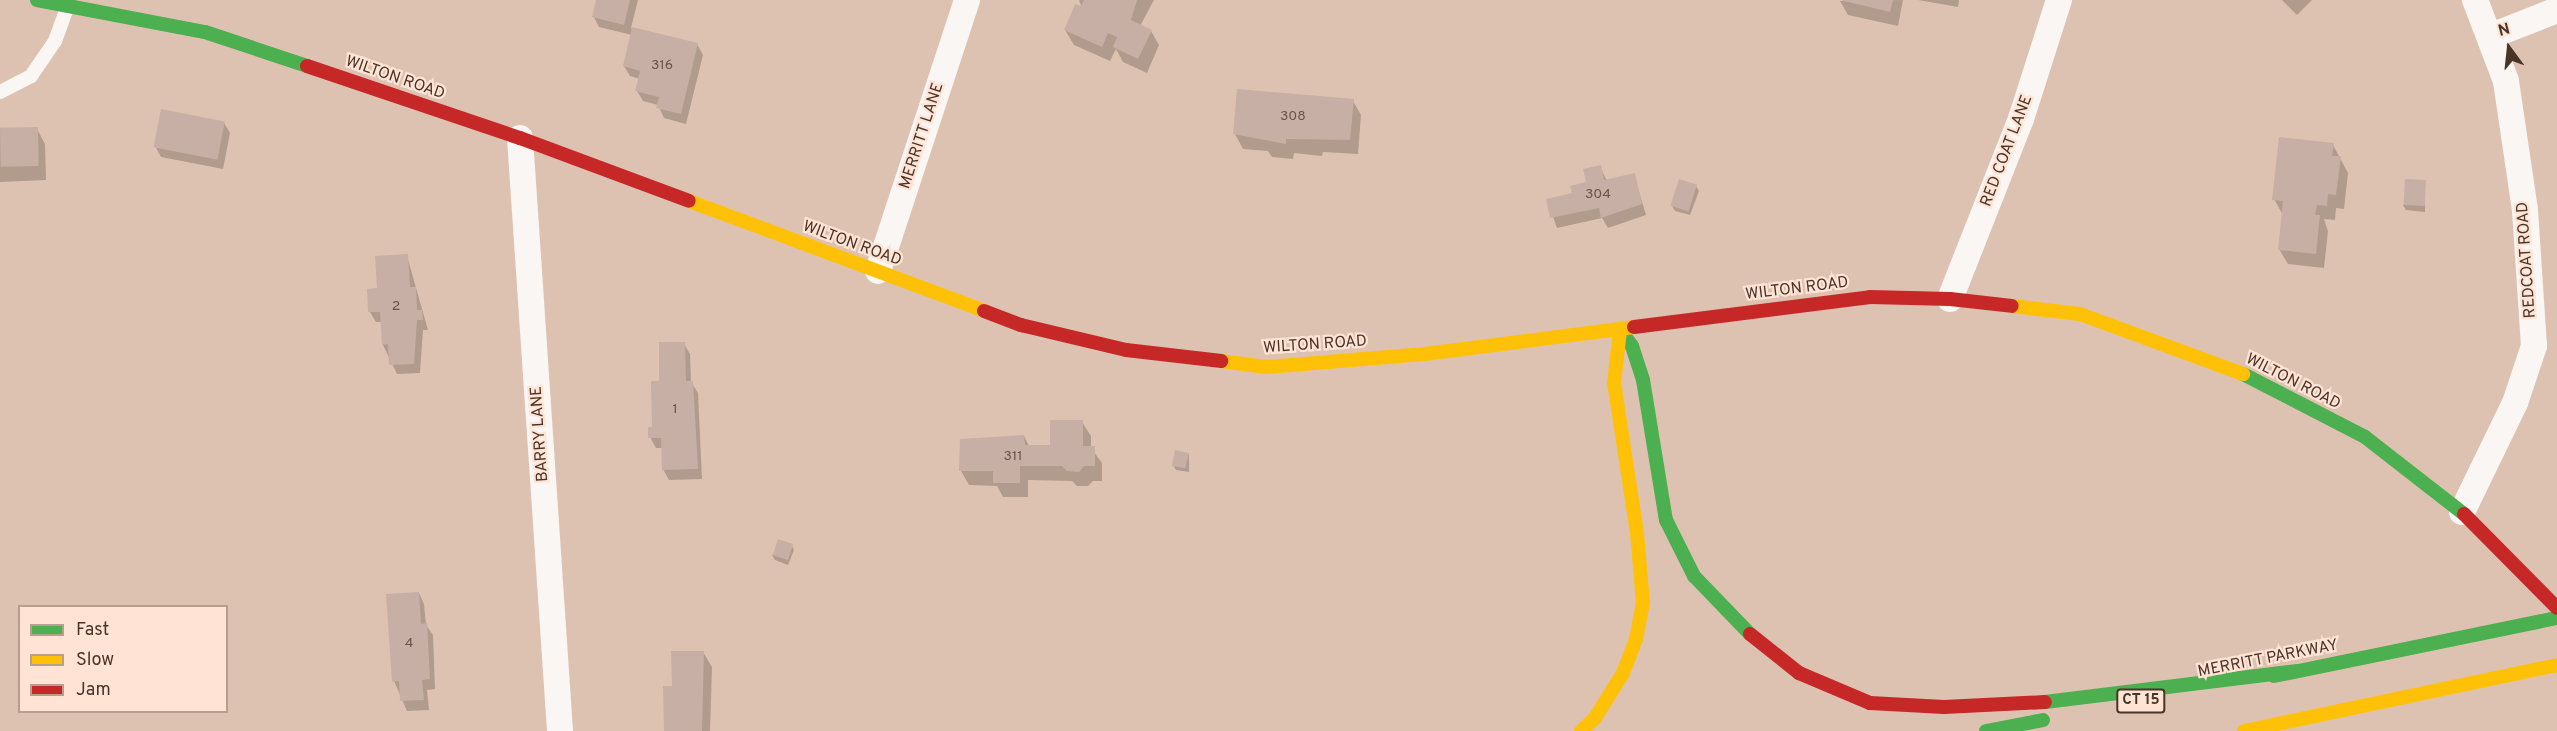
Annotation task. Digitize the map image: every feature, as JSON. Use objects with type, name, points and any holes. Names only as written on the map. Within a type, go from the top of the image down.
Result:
[{"type":"main road","name":"WILTON ROAD","points":[[38,0],[205,32],[520,138],[1033,328],[1126,350],[1266,367],[1424,354],[1870,297],[1950,299],[2080,314],[2225,365],[2365,437],[2462,512],[2557,608]]},
{"type":"main road","points":[[1620,330],[1632,346],[1643,380],[1666,520],[1694,576],[1746,631],[1799,673],[1870,704],[1944,707],[2033,704],[2296,671]]},
{"type":"main road","points":[[1581,731],[1595,718],[1623,673],[1636,639],[1643,603],[1638,533],[1614,383],[1620,330]]},
{"type":"main road","name":"MERRITT PARKWAY","points":[[1986,731],[2557,618]]},
{"type":"main road","points":[[2244,731],[2552,666]]},
{"type":"street","name":"MERRITT LANE","points":[[878,271],[966,0]]},
{"type":"street","name":"RED COAT LANE","points":[[1950,299],[2021,119],[2059,0]]},
{"type":"street","name":"REDCOAT ROAD","points":[[2462,512],[2515,403],[2534,346],[2525,210],[2506,81],[2475,0]]},
{"type":"street","points":[[2490,36],[2557,10]]},
{"type":"street","name":"BARRY LANE","points":[[520,138],[560,731]]},
{"type":"lane","points":[[0,92],[31,76],[55,41],[68,6]]},
{"type":"building","points":[[596,0],[630,0],[624,25],[592,17]]},
{"type":"building","points":[[1084,0],[1137,0],[1131,20],[1152,30],[1138,59],[1113,47],[1117,37],[1108,33],[1102,47],[1064,30],[1075,4],[1081,6]]},
{"type":"building","points":[[1840,0],[1893,0],[1890,12]]},
{"type":"building","points":[[632,27],[698,43],[681,114],[656,108],[659,97],[635,91],[640,71],[623,66]]},
{"type":"building","points":[[1237,89],[1354,99],[1350,140],[1286,139],[1286,144],[1233,134]]},
{"type":"building","points":[[161,109],[225,121],[217,160],[154,147]]},
{"type":"building","points":[[38,127],[39,166],[1,167],[0,128]]},
{"type":"building","points":[[2279,137],[2334,143],[2332,156],[2341,156],[2336,195],[2328,194],[2327,206],[2317,205],[2315,215],[2320,215],[2316,254],[2278,250],[2283,201],[2272,200]]},
{"type":"building","points":[[1601,165],[1604,180],[1635,173],[1642,204],[1601,218],[1599,208],[1550,218],[1546,199],[1572,193],[1570,186],[1586,182],[1583,169]]},
{"type":"building","points":[[1679,179],[1697,185],[1688,212],[1670,206]]},
{"type":"building","points":[[2405,179],[2426,180],[2425,206],[2404,205]]},
{"type":"building","points":[[408,254],[410,287],[416,287],[417,310],[422,310],[423,320],[417,320],[414,364],[389,365],[388,344],[382,345],[380,312],[368,312],[367,289],[377,288],[375,256]]},
{"type":"building","points":[[659,342],[685,342],[686,381],[693,381],[698,469],[662,470],[661,438],[648,438],[648,427],[652,427],[651,381],[659,381]]},
{"type":"building","points":[[1050,420],[1083,420],[1083,446],[1095,446],[1095,466],[1084,466],[1079,472],[1067,471],[1062,466],[1020,466],[1020,483],[993,483],[993,471],[959,471],[960,439],[1024,435],[1025,445],[1050,445]]},
{"type":"building","points":[[1175,450],[1189,453],[1185,469],[1172,466]]},
{"type":"building","points":[[778,539],[793,544],[788,560],[773,555]]},
{"type":"building","points":[[419,592],[421,624],[427,623],[430,679],[422,680],[424,700],[400,701],[399,681],[392,682],[386,594]]},
{"type":"building","points":[[671,651],[704,651],[702,731],[664,731],[663,686],[672,686]]},
{"type":"traffic: fast","points":[[37,0],[205,32],[307,66]]},
{"type":"traffic: fast","points":[[1620,330],[1632,346],[1643,380],[1666,520],[1694,576],[1750,634]]},
{"type":"traffic: fast","points":[[2243,374],[2365,437],[2464,514]]},
{"type":"traffic: fast","points":[[2274,676],[2557,618]]},
{"type":"traffic: fast","points":[[2045,702],[2296,671]]},
{"type":"traffic: fast","points":[[1986,731],[2043,720]]},
{"type":"traffic: slow","points":[[689,201],[984,311]]},
{"type":"traffic: slow","points":[[2012,306],[2080,314],[2243,374]]},
{"type":"traffic: slow","points":[[1221,361],[1266,367],[1424,354],[1634,327]]},
{"type":"traffic: slow","points":[[1581,731],[1595,718],[1623,673],[1636,639],[1643,603],[1637,533],[1614,383],[1620,330]]},
{"type":"traffic: slow","points":[[2244,731],[2557,665]]},
{"type":"traffic: jam","points":[[307,66],[520,138],[689,201]]},
{"type":"traffic: jam","points":[[1634,327],[1870,297],[1950,299],[2012,306]]},
{"type":"traffic: jam","points":[[984,311],[1021,325],[1126,350],[1221,361]]},
{"type":"traffic: jam","points":[[2464,514],[2557,608]]},
{"type":"traffic: jam","points":[[1750,634],[1799,673],[1870,703],[1944,707],[2045,702]]}]
